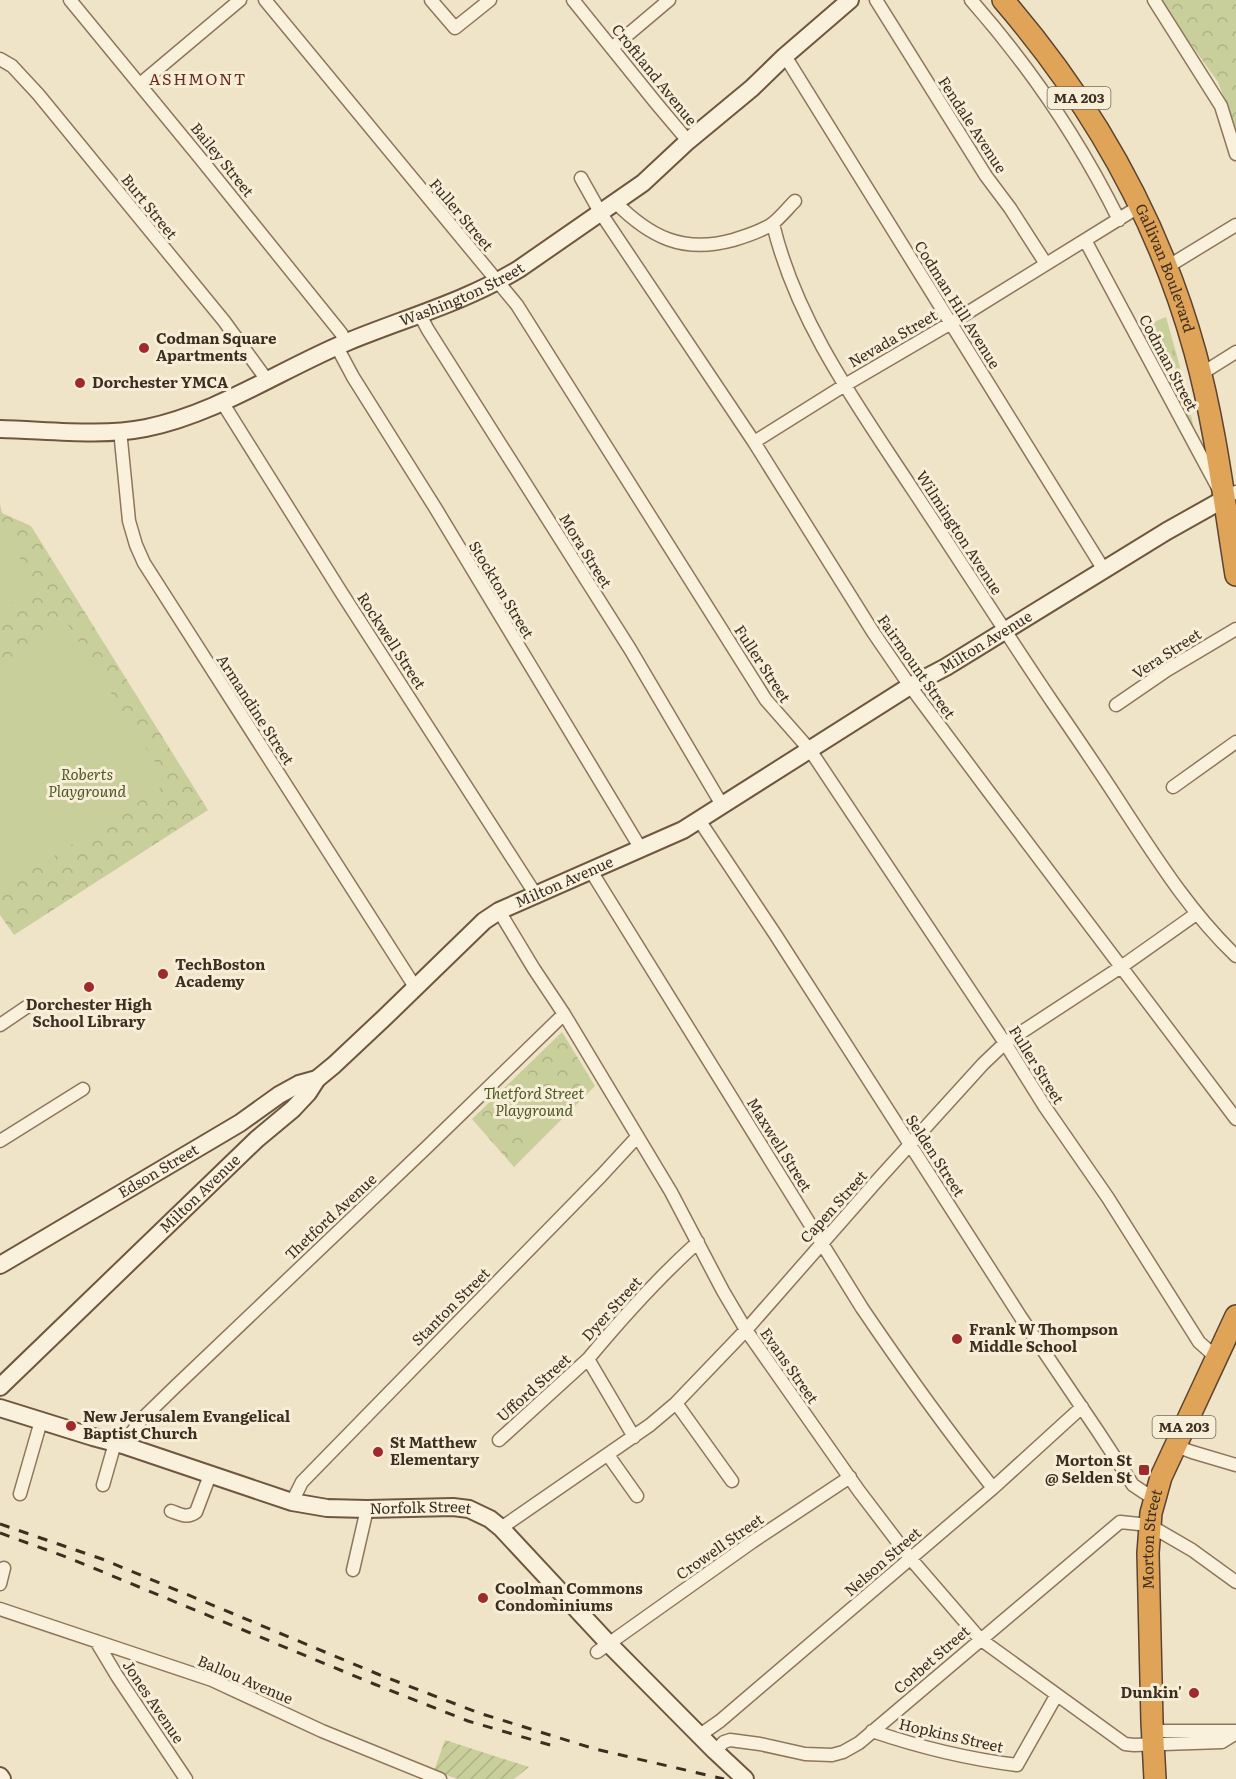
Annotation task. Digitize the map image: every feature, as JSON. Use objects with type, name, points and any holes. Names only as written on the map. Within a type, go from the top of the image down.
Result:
[{"type":"highway","name":"Gallivan Boulevard","points":[[1003,0],[1046,52],[1109,148],[1140,206],[1167,267],[1201,374],[1212,428],[1230,495],[1236,574]]},
{"type":"highway","name":"Morton Street","points":[[1155,1779],[1149,1525],[1159,1481],[1236,1316]]},
{"type":"street","name":"Bailey Street","points":[[70,0],[341,333],[341,344]]},
{"type":"street","points":[[140,84],[240,0]]},
{"type":"street","name":"Fuller Street","points":[[265,0],[517,305],[766,700],[810,750],[1045,1107],[1108,1198],[1199,1342],[1217,1355]]},
{"type":"street","points":[[431,0],[455,28],[490,0]]},
{"type":"street","name":"Croftland Avenue","points":[[573,0],[688,141]]},
{"type":"street","points":[[612,48],[669,0]]},
{"type":"street","name":"Washington Street","points":[[0,429],[91,432],[144,428],[178,420],[222,402],[341,344],[420,315],[498,280],[519,269],[643,183],[850,0]]},
{"type":"street","name":"Fendale Avenue","points":[[876,0],[986,176],[1010,208],[1046,264]]},
{"type":"street","points":[[971,0],[1040,84],[1074,136],[1119,220]]},
{"type":"street","points":[[1154,0],[1221,105],[1236,154]]},
{"type":"street","name":"Codman Hill Avenue","points":[[785,56],[1104,570]]},
{"type":"street","name":"Burt Street","points":[[0,59],[12,66],[45,102],[224,321],[267,380]]},
{"type":"street","name":"Fairmount Street","points":[[581,178],[600,212],[754,442],[873,632],[910,686],[1236,1119]]},
{"type":"street","points":[[615,202],[637,223],[653,234],[666,240],[691,245],[717,244],[758,232],[773,224],[795,201]]},
{"type":"street","name":"Nevada Street","points":[[754,442],[1140,206]]},
{"type":"street","name":"Wilmington Avenue","points":[[773,224],[799,298],[845,385],[1161,866],[1196,914],[1236,956]]},
{"type":"street","points":[[1167,267],[1236,225]]},
{"type":"street","name":"Codman Street","points":[[1085,240],[1230,495]]},
{"type":"street","name":"Mora Street","points":[[420,315],[630,649],[722,805]]},
{"type":"street","name":"Stockton Street","points":[[341,344],[353,377],[641,849]]},
{"type":"street","points":[[1201,374],[1236,352]]},
{"type":"street","name":"Rockwell Street","points":[[222,402],[536,895]]},
{"type":"street","name":"Armandine Street","points":[[120,430],[129,521],[144,563],[415,987]]},
{"type":"street","name":"Milton Avenue","points":[[0,1387],[265,1132],[293,1109],[317,1079],[484,921],[499,911],[683,830],[910,686],[946,667],[1230,495]]},
{"type":"street","name":"Vera Street","points":[[1116,705],[1167,670],[1236,629]]},
{"type":"street","points":[[1173,787],[1236,742]]},
{"type":"street","name":"Selden Street","points":[[699,820],[782,944],[1020,1316],[1133,1485],[1154,1500]]},
{"type":"street","name":"Maxwell Street","points":[[591,871],[822,1243],[903,1368],[947,1430],[993,1488]]},
{"type":"street","name":"Evans Street","points":[[499,911],[671,1192],[723,1292],[746,1330],[910,1558],[980,1640],[1121,1742],[1130,1745],[1153,1738],[1222,1742],[1236,1732]]},
{"type":"street","name":"Capen Street","points":[[501,1528],[634,1437],[676,1403],[746,1330],[983,1064],[1005,1043],[1121,967],[1196,914]]},
{"type":"street","points":[[0,1025],[31,1004]]},
{"type":"street","name":"Thetford Avenue","points":[[103,1485],[119,1444],[141,1420],[564,1014]]},
{"type":"street","name":"Edson Street","points":[[0,1265],[240,1123],[279,1095],[299,1084],[317,1079]]},
{"type":"street","points":[[0,1142],[83,1089]]},
{"type":"street","points":[[279,1095],[290,1097],[293,1109]]},
{"type":"street","points":[[258,1108],[259,1122],[263,1126],[273,1127]]},
{"type":"street","name":"Stanton Street","points":[[292,1502],[302,1482],[602,1176],[637,1137]]},
{"type":"street","name":"Dyer Street","points":[[634,1437],[588,1359],[678,1260],[698,1242]]},
{"type":"street","name":"Ufford Street","points":[[499,1440],[588,1359]]},
{"type":"street","points":[[676,1403],[732,1481]]},
{"type":"street","name":"Nelson Street","points":[[700,1735],[720,1721],[993,1488],[1082,1407]]},
{"type":"street","name":"Norfolk Street","points":[[0,1408],[119,1444],[292,1502],[327,1508],[453,1507],[469,1509],[490,1519],[501,1528],[603,1648],[740,1774]]},
{"type":"street","points":[[20,1494],[41,1421]]},
{"type":"street","points":[[1176,1446],[1236,1465]]},
{"type":"street","points":[[608,1455],[637,1496]]},
{"type":"street","points":[[171,1511],[186,1516],[191,1516],[196,1512],[210,1475]]},
{"type":"street","name":"Crowell Street","points":[[603,1648],[752,1542],[850,1477]]},
{"type":"street","points":[[353,1570],[367,1509]]},
{"type":"street","name":"Corbet Street","points":[[730,1740],[805,1754],[832,1755],[851,1748],[1120,1522],[1149,1525]]},
{"type":"street","points":[[1149,1525],[1192,1551],[1236,1582]]},
{"type":"street","points":[[0,1584],[4,1568]]},
{"type":"street","name":"Ballou Avenue","points":[[0,1609],[212,1680],[322,1731],[440,1779]]},
{"type":"street","name":"Jones Avenue","points":[[96,1641],[186,1779]]},
{"type":"street","name":"Hopkins Street","points":[[872,1731],[961,1755],[1017,1765],[1056,1696]]},
{"type":"street","points":[[715,1751],[724,1742],[730,1740],[723,1732],[720,1721]]},
{"type":"green space","points":[[1159,0],[1236,0],[1236,130],[1218,82]]},
{"type":"green space","points":[[1166,317],[1179,363],[1195,433],[1141,327]]},
{"type":"green space","name":"Roberts Playground","points":[[0,504],[2,513],[31,526],[208,810],[14,935],[0,915]]},
{"type":"green space","points":[[10,541],[37,589],[0,609],[0,547]]},
{"type":"green space","points":[[66,622],[168,783],[9,885],[0,871],[0,664]]},
{"type":"green space","name":"Thetford Street Playground","points":[[562,1032],[595,1086],[514,1167],[472,1119]]},
{"type":"green space","points":[[527,1073],[543,1090],[514,1118],[497,1101]]},
{"type":"green space","points":[[547,1092],[564,1110],[534,1140],[516,1122]]},
{"type":"green space","points":[[445,1740],[529,1767],[514,1779],[458,1779],[434,1771]]},
{"type":"railway","points":[[0,1524],[102,1559],[380,1675],[479,1713],[595,1749],[724,1779]]},
{"type":"railway","points":[[0,1533],[69,1558],[468,1721],[557,1747]]},
{"type":"place","name":"Codman Square Apartments","points":[[144,348]]},
{"type":"place","name":"Dorchester YMCA","points":[[80,383]]},
{"type":"place","name":"TechBoston Academy","points":[[163,974]]},
{"type":"place","name":"Dorchester High School Library","points":[[89,987]]},
{"type":"place","name":"Frank W Thompson Middle School","points":[[957,1339]]},
{"type":"place","name":"New Jerusalem Evangelical Baptist Church","points":[[71,1426]]},
{"type":"place","name":"St Matthew Elementary","points":[[378,1452]]},
{"type":"place","name":"Morton St @ Selden St","points":[[1144,1470]]},
{"type":"place","name":"Coolman Commons Condominiums","points":[[483,1598]]},
{"type":"place","name":"Dunkin'","points":[[1194,1693]]},
{"type":"district","name":"ASHMONT","points":[[198,79]]}]
